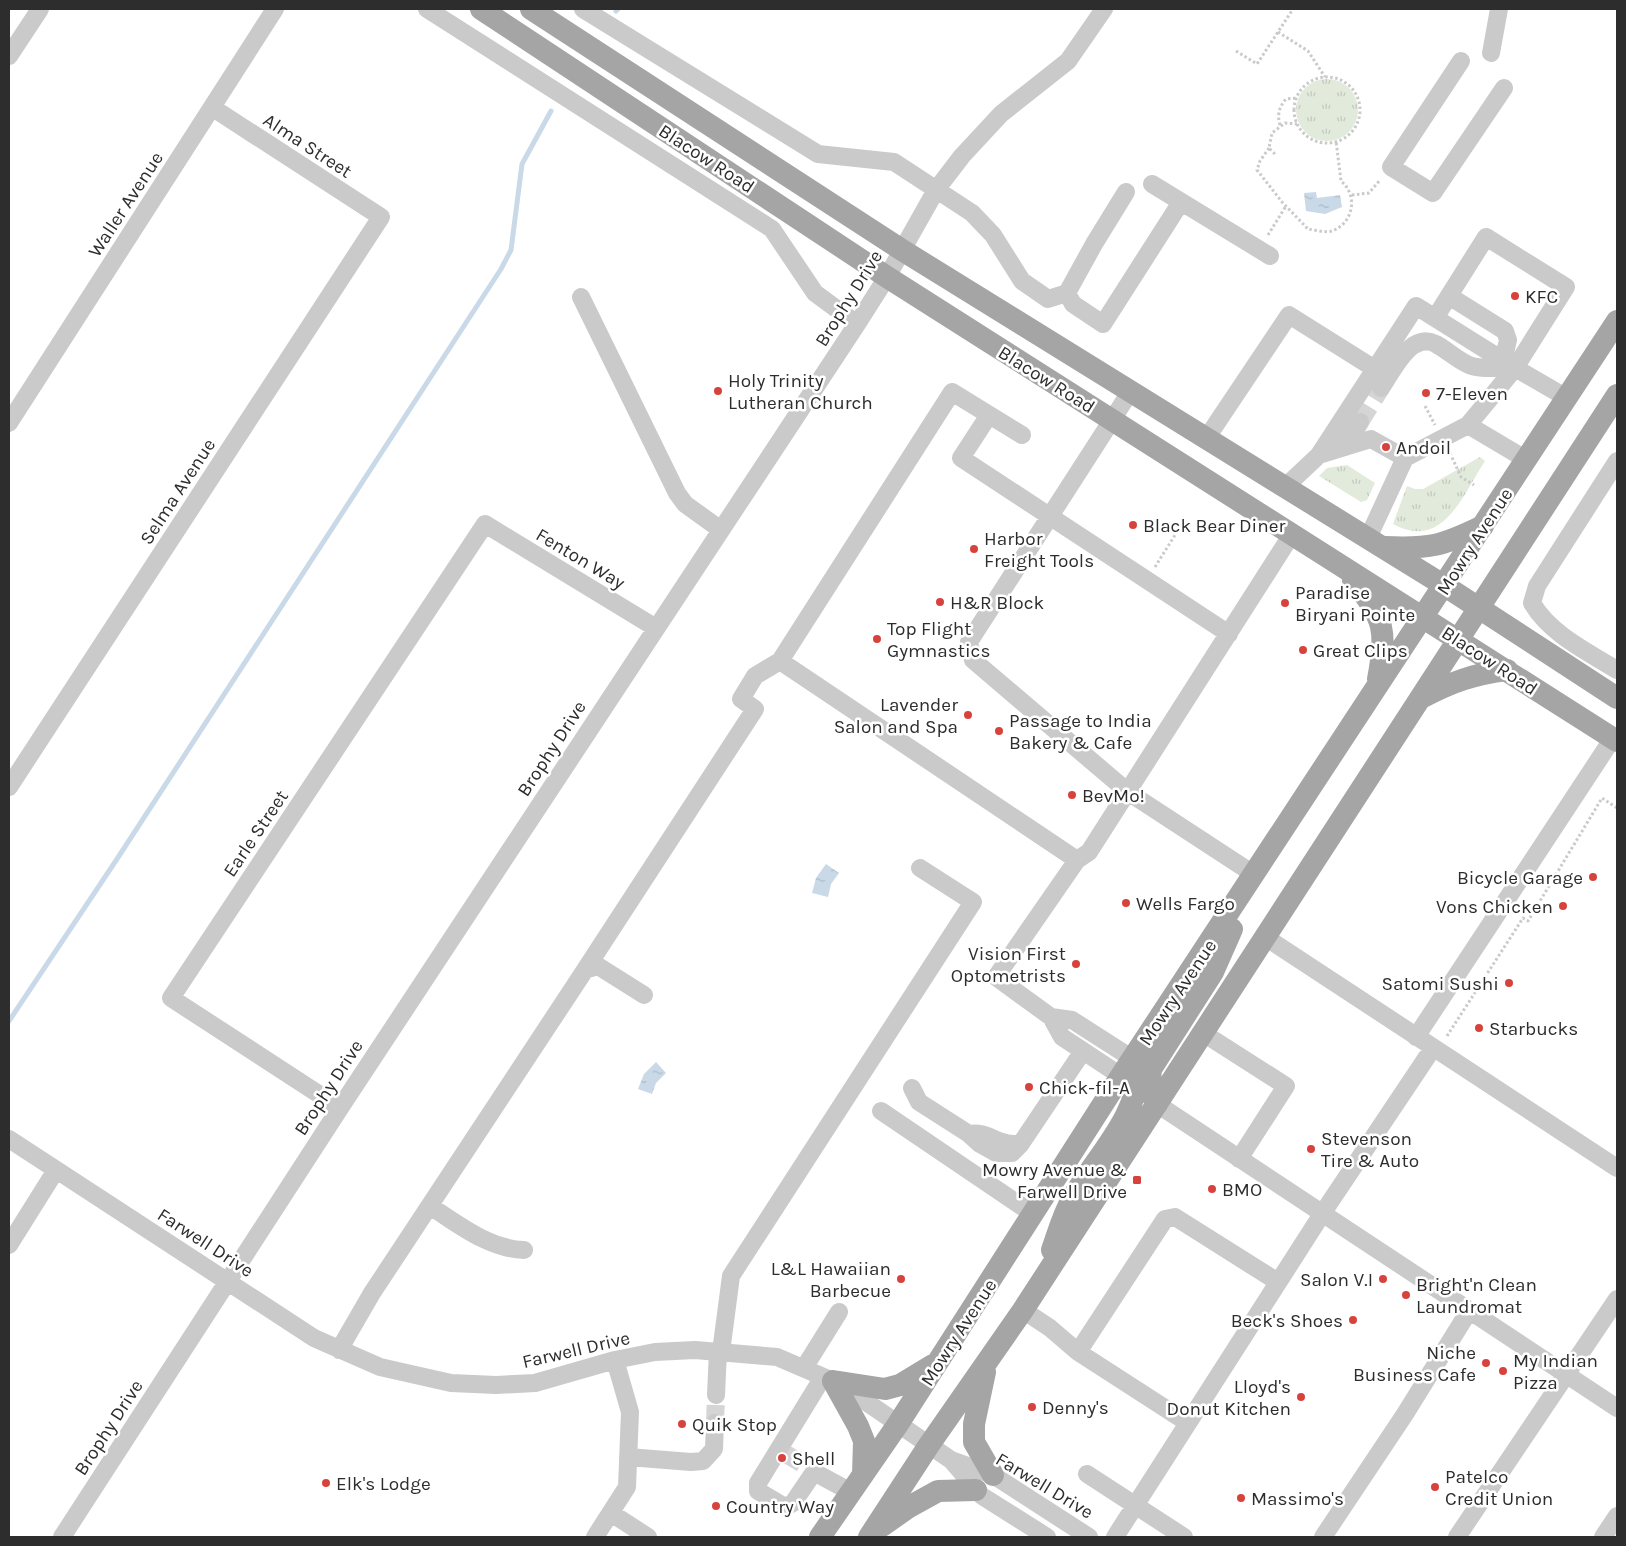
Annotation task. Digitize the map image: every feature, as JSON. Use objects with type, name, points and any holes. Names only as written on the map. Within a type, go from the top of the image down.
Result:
[{"type":"main road","name":"Blacow Road","points":[[481,9],[887,277],[1615,739]]},
{"type":"main road","name":"Blacow Road","points":[[531,9],[902,250],[1445,586],[1617,698]]},
{"type":"main road","name":"Mowry Avenue","points":[[820,1537],[940,1360],[1127,1067],[1445,586],[1617,321]]},
{"type":"main road","name":"Mowry Avenue","points":[[870,1536],[929,1445],[1023,1310],[1480,609],[1617,395]]},
{"type":"main road","points":[[1374,543],[1423,549],[1452,542],[1484,526]]},
{"type":"main road","points":[[1320,552],[1352,580],[1372,602],[1378,616],[1383,630],[1384,650],[1376,690]]},
{"type":"main road","points":[[1422,698],[1454,681],[1485,672],[1507,670]]},
{"type":"main road","points":[[1157,1104],[1149,1090],[1151,1069],[1213,972],[1255,875]]},
{"type":"main road","points":[[1040,1284],[1072,1199],[1130,1109],[1139,1076],[1139,1066],[1127,1067]]},
{"type":"main road","points":[[828,1379],[885,1389],[900,1385],[940,1360]]},
{"type":"main road","points":[[870,1536],[909,1507],[938,1491],[984,1482],[974,1442],[974,1424],[987,1362]]},
{"type":"main road","points":[[828,1379],[864,1441],[857,1484]]},
{"type":"street","points":[[9,56],[40,9]]},
{"type":"street","name":"Waller Avenue","points":[[9,422],[275,9]]},
{"type":"street","name":"Blacow Road","points":[[427,9],[772,229],[815,293],[857,324]]},
{"type":"street","points":[[583,9],[818,154],[894,162],[972,213],[993,235],[1022,281],[1048,299],[1067,293],[1126,192]]},
{"type":"street","name":"Brophy Drive","points":[[62,1537],[227,1280],[857,324],[887,277],[936,190],[962,156],[1000,114],[1068,61],[1104,9]]},
{"type":"street","points":[[1491,53],[1499,9]]},
{"type":"street","points":[[1461,61],[1391,166],[1433,193],[1504,88]]},
{"type":"street","name":"Alma Street","points":[[213,108],[380,218]]},
{"type":"street","points":[[1152,184],[1264,253]]},
{"type":"street","points":[[1067,293],[1073,304],[1103,324],[1181,202]]},
{"type":"street","name":"Selma Avenue","points":[[9,787],[380,218]]},
{"type":"street","points":[[1374,543],[1405,458],[1468,425],[1509,364],[1566,287],[1486,237],[1434,318]]},
{"type":"street","points":[[1449,296],[1505,331],[1508,340],[1509,364]]},
{"type":"street","points":[[581,297],[677,493],[685,504],[721,530]]},
{"type":"street","points":[[1285,487],[1319,455],[1416,306],[1567,398]]},
{"type":"street","points":[[1206,439],[1289,315],[1376,370]]},
{"type":"street","points":[[1381,388],[1403,356],[1414,344],[1424,340],[1434,343],[1470,366],[1509,364]]},
{"type":"street","points":[[339,1350],[372,1293],[755,709],[741,699],[755,676],[780,661],[952,392],[1022,436]]},
{"type":"street","points":[[1130,392],[969,642],[973,660],[1128,792],[1255,875]]},
{"type":"street","points":[[989,415],[961,458],[1229,634]]},
{"type":"street","points":[[1345,447],[1360,422]]},
{"type":"street","points":[[1468,425],[1526,460]]},
{"type":"street","points":[[1319,455],[1371,439],[1405,458]]},
{"type":"street","points":[[1617,462],[1537,586],[1532,603],[1540,617],[1565,637],[1617,670]]},
{"type":"street","name":"Fenton Way","points":[[485,524],[656,628]]},
{"type":"street","name":"Earle Street","points":[[340,1108],[171,998],[485,524]]},
{"type":"street","points":[[1127,1067],[1083,1051],[1062,1037],[1051,1017],[996,977],[1077,860],[1089,852],[1292,534]]},
{"type":"street","points":[[780,661],[1077,860]]},
{"type":"street","points":[[1416,1037],[1615,739]]},
{"type":"street","points":[[716,1395],[719,1351],[731,1276],[973,902],[920,868]]},
{"type":"street","points":[[1265,937],[1617,1168]]},
{"type":"street","points":[[585,970],[598,966],[644,995]]},
{"type":"street","points":[[1051,1017],[1072,1020],[1127,1067]]},
{"type":"street","points":[[1203,1033],[1286,1086],[1240,1159]]},
{"type":"street","points":[[1115,1537],[1322,1214],[1433,1048]]},
{"type":"street","points":[[912,1088],[919,1102],[969,1134],[980,1144],[996,1153],[1012,1153],[1022,1143],[1083,1051]]},
{"type":"street","points":[[1157,1104],[1617,1408]]},
{"type":"street","points":[[881,1111],[1033,1214]]},
{"type":"street","name":"Farwell Drive","points":[[9,1139],[314,1338],[380,1367],[412,1376],[451,1383],[496,1385],[535,1383],[615,1360],[655,1352],[719,1351],[777,1357],[828,1379],[984,1482],[1089,1537]]},
{"type":"street","points":[[9,1245],[56,1170]]},
{"type":"street","points":[[430,1206],[494,1244],[510,1250],[524,1250]]},
{"type":"street","points":[[1078,1352],[1165,1219],[1175,1217],[1278,1282]]},
{"type":"street","points":[[1457,1537],[1617,1299]]},
{"type":"street","points":[[1023,1310],[1050,1328],[1078,1352],[1188,1424]]},
{"type":"street","points":[[1323,1537],[1405,1414],[1469,1311]]},
{"type":"street","points":[[804,1368],[839,1312]]},
{"type":"street","points":[[595,1537],[627,1487],[630,1412],[615,1360]]},
{"type":"street","points":[[828,1379],[782,1451],[758,1482],[758,1492],[783,1507],[789,1506],[811,1470],[857,1484]]},
{"type":"street","points":[[628,1457],[691,1462],[703,1461],[714,1450],[715,1424]]},
{"type":"street","points":[[1087,1474],[1184,1537]]},
{"type":"street","name":"Farwell Drive","points":[[984,1482],[982,1496],[1036,1534]]},
{"type":"street","points":[[610,1513],[648,1537]]},
{"type":"street","points":[[1603,1537],[1617,1516]]},
{"type":"path","points":[[1236,51],[1257,64],[1293,9]]},
{"type":"path","points":[[1278,32],[1308,51],[1325,77]]},
{"type":"path","points":[[1325,77],[1337,79],[1347,84],[1359,102],[1359,114],[1356,124],[1350,133],[1336,141],[1322,142],[1312,139],[1297,124],[1294,114],[1296,98],[1305,86],[1314,80],[1325,77]]},
{"type":"path","points":[[1280,125],[1278,119],[1281,104],[1286,99],[1296,98]]},
{"type":"path","points":[[1297,124],[1284,123],[1272,133],[1269,148],[1260,161],[1257,170],[1286,206],[1308,229],[1332,231],[1350,216],[1352,195],[1348,187],[1341,181],[1336,141]]},
{"type":"path","points":[[1269,148],[1275,154]]},
{"type":"path","points":[[1352,195],[1369,193],[1391,166]]},
{"type":"path","points":[[1264,253],[1286,206]]},
{"type":"path","points":[[1146,580],[1185,519]]},
{"type":"path","points":[[1455,1041],[1446,1036],[1523,918],[1528,920],[1538,905],[1602,798],[1617,808]]},
{"type":"green space","points":[[1327,79],[1339,82],[1349,88],[1355,98],[1358,110],[1355,122],[1349,132],[1339,138],[1327,141],[1315,138],[1305,132],[1299,122],[1296,110],[1299,98],[1305,88],[1315,82]]},
{"type":"green space","points":[[1480,457],[1485,461],[1468,489],[1449,516],[1438,525],[1425,530],[1410,530],[1393,524],[1407,486],[1423,489]]},
{"type":"green space","points":[[1347,465],[1375,483],[1367,500],[1361,502],[1319,476],[1327,468]]},
{"type":"water","points":[[1316,192],[1317,198],[1340,195],[1342,207],[1325,214],[1306,211],[1304,193]]},
{"type":"water","points":[[826,864],[839,873],[831,884],[828,897],[812,893],[816,878]]},
{"type":"water","points":[[656,1062],[666,1073],[656,1083],[652,1094],[638,1089],[644,1074]]},
{"type":"waterway","points":[[9,1021],[117,859],[501,269],[511,250],[522,164],[551,111]]},
{"type":"tunnel","points":[[1360,422],[1381,388]]},
{"type":"tunnel","points":[[715,1423],[716,1395]]},
{"type":"tunnel","points":[[786,1454],[808,1467]]},
{"type":"place","name":"KFC","points":[[1515,296]]},
{"type":"place","name":"Holy Trinity Lutheran Church","points":[[718,391]]},
{"type":"place","name":"7-Eleven","points":[[1426,393]]},
{"type":"place","name":"Andoil","points":[[1386,447]]},
{"type":"place","name":"Black Bear Diner","points":[[1133,525]]},
{"type":"place","name":"Harbor Freight Tools","points":[[974,549]]},
{"type":"place","name":"H&R Block","points":[[940,602]]},
{"type":"place","name":"Paradise Biryani Pointe","points":[[1285,603]]},
{"type":"place","name":"Top Flight Gymnastics","points":[[877,639]]},
{"type":"place","name":"Great Clips","points":[[1303,650]]},
{"type":"place","name":"Lavender Salon and Spa","points":[[968,715]]},
{"type":"place","name":"Passage to India Bakery & Cafe","points":[[999,731]]},
{"type":"place","name":"BevMo!","points":[[1072,795]]},
{"type":"place","name":"Bicycle Garage","points":[[1593,877]]},
{"type":"place","name":"Wells Fargo","points":[[1126,903]]},
{"type":"place","name":"Vons Chicken","points":[[1563,906]]},
{"type":"place","name":"Vision First Optometrists","points":[[1076,964]]},
{"type":"place","name":"Satomi Sushi","points":[[1509,983]]},
{"type":"place","name":"Starbucks","points":[[1479,1028]]},
{"type":"place","name":"Chick-fil-A","points":[[1029,1087]]},
{"type":"place","name":"Stevenson Tire & Auto","points":[[1311,1149]]},
{"type":"place","name":"Mowry Avenue & Farwell Drive","points":[[1137,1180]]},
{"type":"place","name":"BMO","points":[[1212,1189]]},
{"type":"place","name":"L&L Hawaiian Barbecue","points":[[901,1279]]},
{"type":"place","name":"Salon V.I","points":[[1383,1279]]},
{"type":"place","name":"Bright'n Clean Laundromat","points":[[1406,1295]]},
{"type":"place","name":"Beck's Shoes","points":[[1353,1320]]},
{"type":"place","name":"Niche Business Cafe","points":[[1486,1363]]},
{"type":"place","name":"My Indian Pizza","points":[[1503,1371]]},
{"type":"place","name":"Lloyd's Donut Kitchen","points":[[1301,1397]]},
{"type":"place","name":"Denny's","points":[[1032,1407]]},
{"type":"place","name":"Quik Stop","points":[[682,1424]]},
{"type":"place","name":"Shell","points":[[782,1458]]},
{"type":"place","name":"Elk's Lodge","points":[[326,1483]]},
{"type":"place","name":"Patelco Credit Union","points":[[1435,1487]]},
{"type":"place","name":"Massimo's","points":[[1241,1498]]},
{"type":"place","name":"Country Way","points":[[716,1506]]}]
